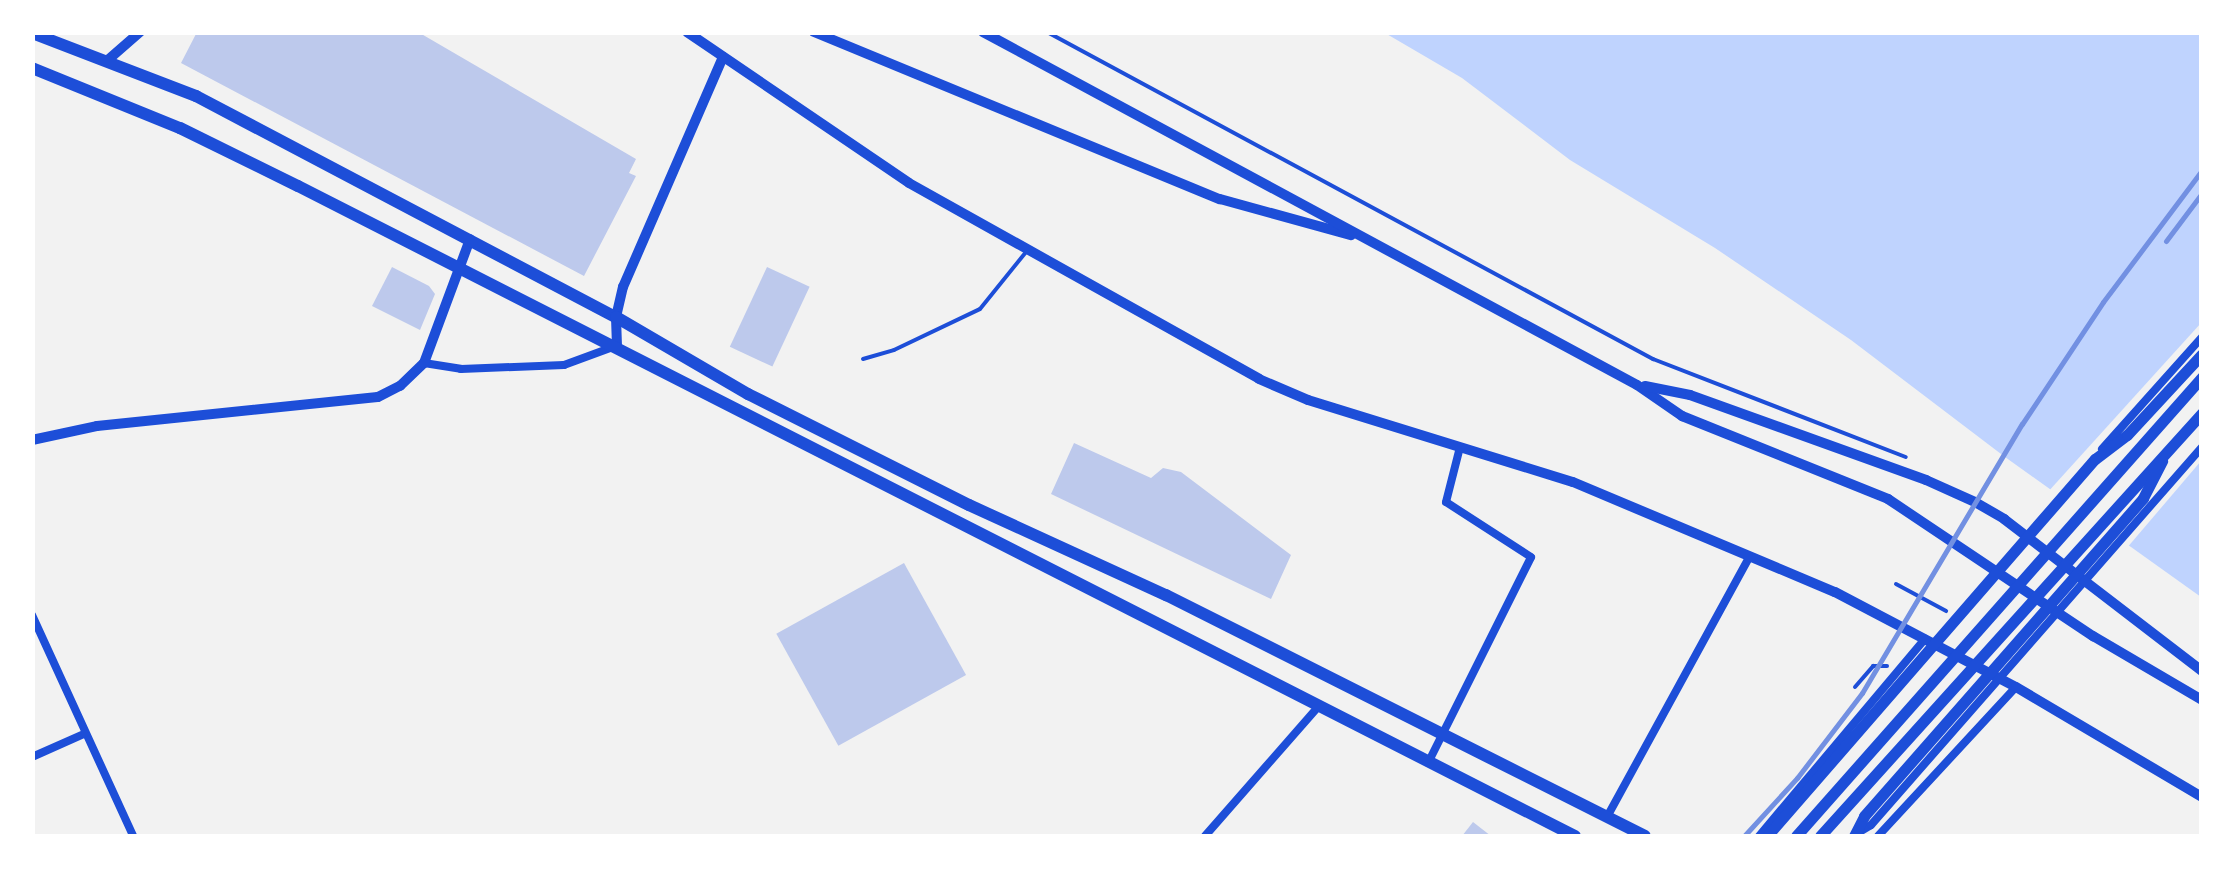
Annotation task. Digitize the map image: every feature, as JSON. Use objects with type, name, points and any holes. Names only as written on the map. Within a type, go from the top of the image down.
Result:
[{"type":"main road","points":[[32,33],[109,59],[196,96],[616,317],[748,394],[969,505],[1166,595],[1644,836]]},
{"type":"main road","points":[[32,68],[180,128],[617,346],[894,493],[1575,836]]},
{"type":"main road","points":[[1763,836],[2096,459],[2127,434],[2202,354]]},
{"type":"main road","points":[[1796,836],[2202,376]]},
{"type":"main road","points":[[1820,836],[2134,482],[2202,412]]},
{"type":"main road","points":[[1855,835],[1864,816],[2143,498],[2169,449]]},
{"type":"street","points":[[109,59],[140,32]]},
{"type":"street","points":[[687,32],[909,184],[1259,380],[1308,400],[1572,482],[1835,592],[2016,687],[2202,797]]},
{"type":"street","points":[[814,32],[1220,199],[1372,241]]},
{"type":"street","points":[[983,32],[1638,384],[1682,416],[1888,499],[2093,636],[2202,700]]},
{"type":"street","points":[[424,363],[461,369],[564,365],[617,346],[616,317],[624,287],[722,56]]},
{"type":"street","points":[[32,440],[97,426],[378,397],[400,386],[424,363],[470,239]]},
{"type":"street","points":[[2096,459],[2118,427],[2202,337]]},
{"type":"street","points":[[1638,384],[1690,395],[1974,502],[2004,519],[2202,671]]},
{"type":"street","points":[[1428,762],[1531,557],[1446,502],[1460,447]]},
{"type":"street","points":[[1855,835],[1872,825],[2202,447]]},
{"type":"street","points":[[1607,817],[1749,558]]},
{"type":"street","points":[[32,615],[132,836]]},
{"type":"street","points":[[1763,836],[1925,640]]},
{"type":"street","points":[[1878,836],[2016,687]]},
{"type":"street","points":[[1205,836],[1318,707]]},
{"type":"street","points":[[32,756],[84,734]]},
{"type":"lane","points":[[863,359],[980,309],[1026,252]]},
{"type":"path","points":[[1047,32],[1653,359],[1894,449],[1910,459]]},
{"type":"path","points":[[1896,584],[1946,611]]},
{"type":"water","points":[[1385,33],[2201,33],[2201,597],[2005,457],[1851,340],[1715,248],[1570,160],[1462,78]]},
{"type":"pier","points":[[2201,323],[2201,461],[2126,549],[2047,493]]},
{"type":"building","points":[[197,32],[418,32],[636,159],[629,173],[636,176],[584,276],[181,63]]},
{"type":"building","points":[[392,267],[429,286],[435,294],[420,330],[372,306]]},
{"type":"building","points":[[767,267],[810,287],[772,367],[730,347]]},
{"type":"building","points":[[1074,443],[1151,478],[1163,468],[1181,472],[1291,555],[1271,599],[1051,494]]},
{"type":"building","points":[[904,563],[966,675],[838,746],[776,634]]},
{"type":"building","points":[[1473,822],[1491,836],[1462,836]]},
{"type":"railway","points":[[1744,836],[1797,778],[1862,693],[2022,424],[2103,302],[2202,170]]},
{"type":"railway","points":[[2166,241],[2202,193]]}]
